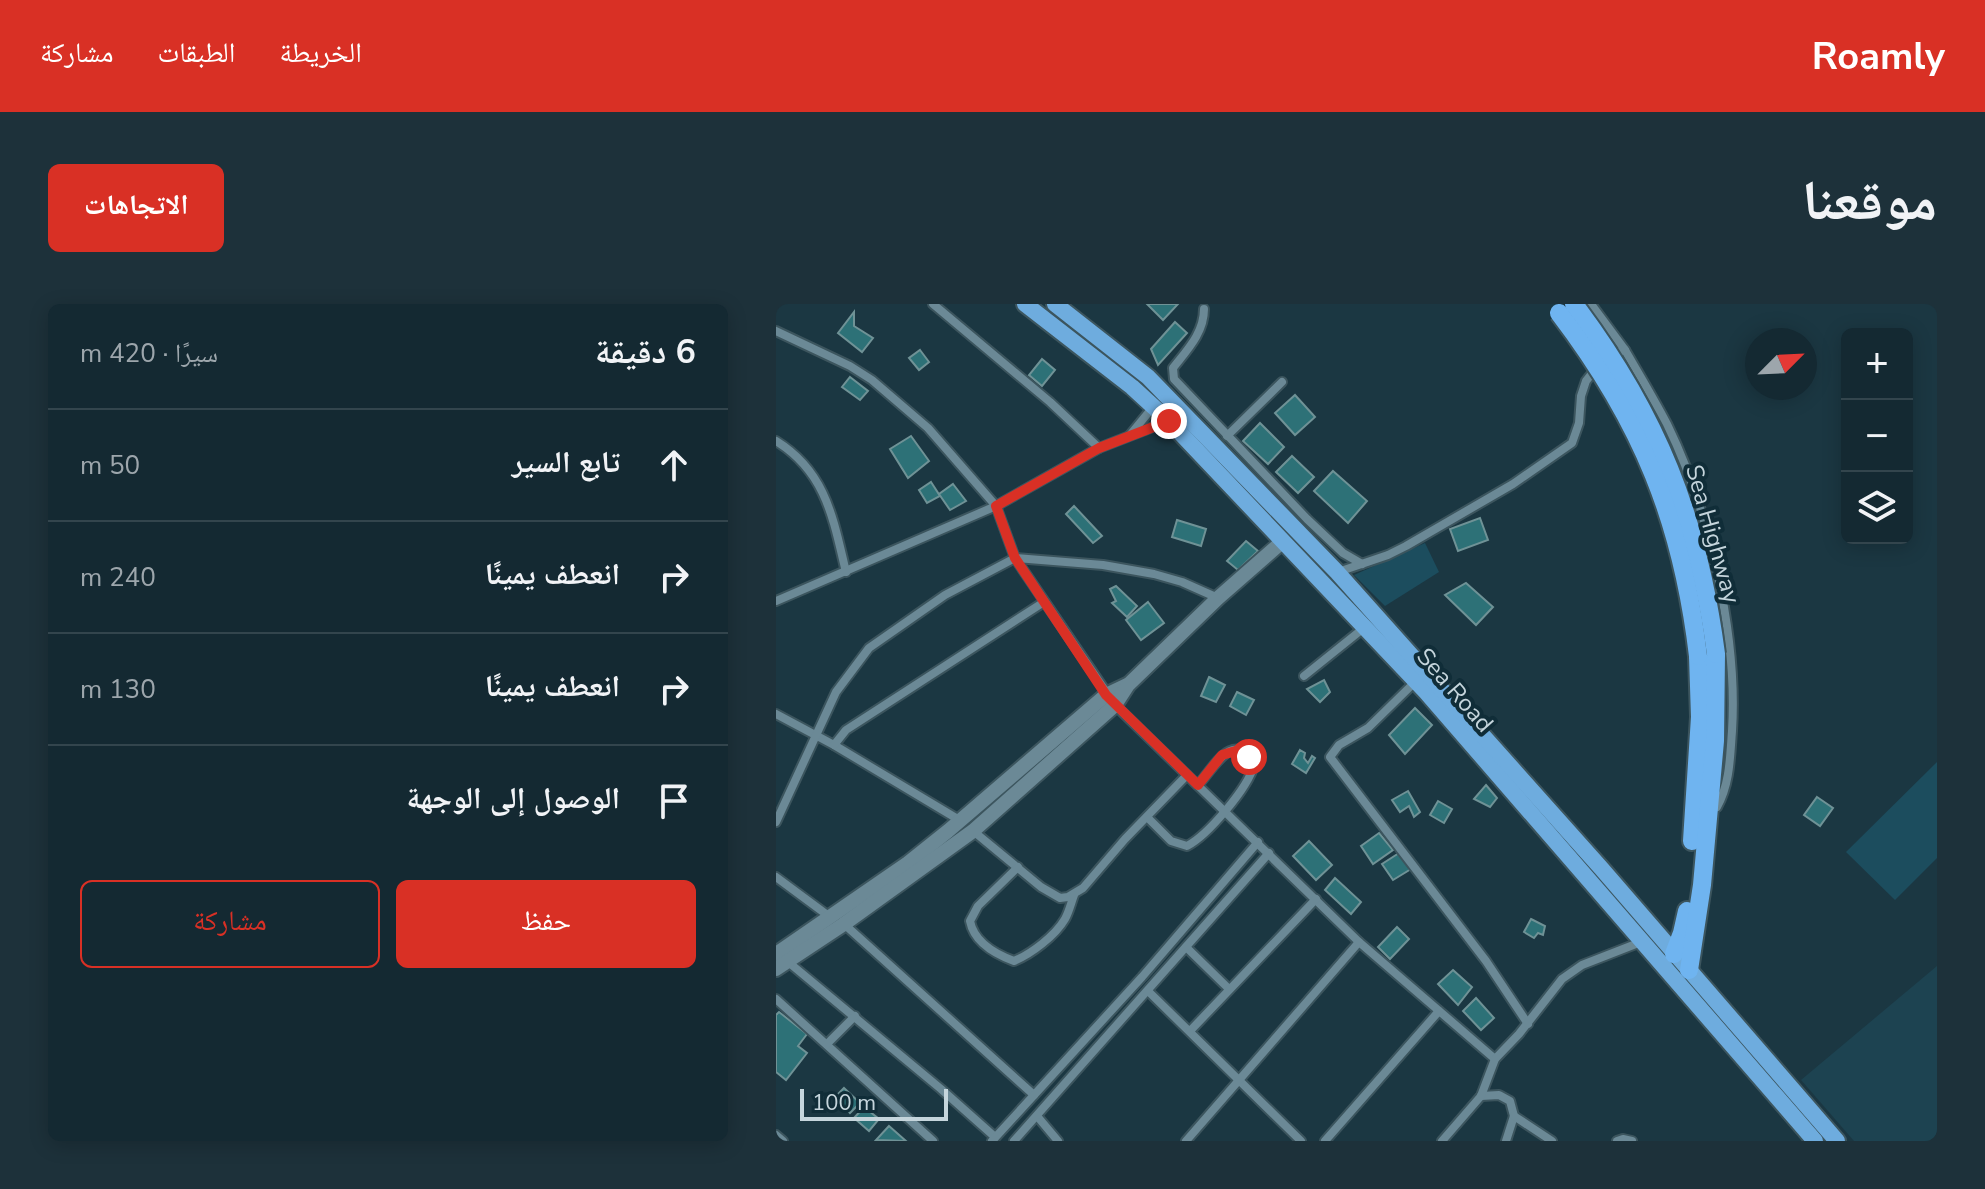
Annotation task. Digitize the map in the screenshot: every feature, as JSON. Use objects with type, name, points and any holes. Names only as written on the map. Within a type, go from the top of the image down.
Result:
[{"type":"highway","name":"Sea Road","points":[[1025,304],[1132,387],[1169,421],[1416,681],[1641,942],[1689,970],[1837,1141]]},
{"type":"highway","name":"Sea Road","points":[[1055,304],[1148,377],[1316,539],[1337,572],[1460,708],[1667,959],[1708,1019],[1815,1141]]},
{"type":"highway","name":"Sea Highway","points":[[1562,307],[1628,381],[1670,467],[1700,559],[1715,741],[1707,801]]},
{"type":"highway","points":[[1667,959],[1682,933],[1707,801]]},
{"type":"highway","points":[[1689,970],[1702,885],[1707,801]]},
{"type":"highway","points":[[1708,1019],[1722,1007]]},
{"type":"main road","points":[[780,961],[838,920],[908,863],[967,826],[1128,685],[1218,598],[1283,541]]},
{"type":"street","points":[[933,304],[1050,402],[1099,448]]},
{"type":"street","points":[[1591,304],[1625,350],[1667,424],[1695,494],[1724,611],[1733,706],[1725,793],[1707,801]]},
{"type":"street","points":[[1204,309],[1203,323],[1173,368],[1172,375],[1316,539],[1362,564]]},
{"type":"street","points":[[776,331],[850,366],[872,380],[928,428],[996,506],[1015,558],[1110,700],[1359,942],[1495,1059]]},
{"type":"street","points":[[1337,572],[1406,546],[1513,484],[1572,443],[1579,423],[1581,396],[1586,381],[1602,361],[1625,350]]},
{"type":"street","points":[[1227,436],[1282,382]]},
{"type":"street","points":[[1129,436],[1153,407]]},
{"type":"street","points":[[776,601],[996,506],[1099,448],[1169,421]]},
{"type":"street","points":[[776,441],[796,455],[821,485],[846,572]]},
{"type":"street","points":[[776,822],[836,692],[869,648],[945,595],[1015,558],[1103,565],[1154,574],[1218,598]]},
{"type":"street","points":[[834,745],[846,730],[1044,602]]},
{"type":"street","points":[[1304,676],[1366,626]]},
{"type":"street","points":[[1416,681],[1368,728],[1339,745],[1330,757],[1486,961],[1528,1024]]},
{"type":"street","points":[[776,714],[834,745],[967,826],[1041,887],[1060,898],[1074,895]]},
{"type":"street","points":[[1147,817],[1171,841],[1187,846],[1203,834],[1224,810],[1248,780],[1254,765],[1239,750],[1222,755],[1198,785]]},
{"type":"street","points":[[1018,867],[978,906],[970,921],[976,935],[986,946],[1014,961],[1024,957],[1055,932],[1065,919],[1074,895],[1187,775]]},
{"type":"street","points":[[780,961],[855,1016],[993,1139],[1142,977],[1258,842]]},
{"type":"street","points":[[1014,1141],[1269,853]]},
{"type":"street","points":[[776,877],[838,920],[1034,1095]]},
{"type":"street","points":[[1190,1031],[1316,899]]},
{"type":"street","points":[[1186,1141],[1359,942]]},
{"type":"street","points":[[1442,1141],[1481,1096],[1495,1059],[1528,1024],[1562,979],[1641,942]]},
{"type":"street","points":[[1186,947],[1228,988]]},
{"type":"street","points":[[1148,991],[1301,1141]]},
{"type":"street","points":[[776,999],[933,1141]]},
{"type":"street","points":[[1325,1141],[1439,1011]]},
{"type":"street","points":[[827,1044],[855,1016]]},
{"type":"street","points":[[1481,1096],[1499,1095],[1507,1099],[1514,1116],[1552,1141]]},
{"type":"street","points":[[1037,1116],[1058,1141]]},
{"type":"street","points":[[1506,1141],[1514,1116]]},
{"type":"street","points":[[776,1135],[783,1141]]},
{"type":"street","points":[[1617,1141],[1632,1141]]},
{"type":"shaded area","points":[[1425,543],[1439,572],[1385,606],[1354,575]]},
{"type":"shaded area","points":[[1937,762],[1937,858],[1895,900],[1846,852]]},
{"type":"shaded area","points":[[1937,966],[1937,1141],[1854,1141],[1801,1080]]},
{"type":"building","points":[[1147,304],[1178,304],[1163,320]]},
{"type":"building","points":[[854,312],[854,326],[873,338],[862,352],[838,333]]},
{"type":"building","points":[[1175,322],[1187,333],[1158,365],[1151,349]]},
{"type":"building","points":[[920,350],[929,362],[919,370],[909,358]]},
{"type":"building","points":[[1042,359],[1055,370],[1042,386],[1029,375]]},
{"type":"building","points":[[850,377],[868,391],[860,400],[842,387]]},
{"type":"building","points":[[1295,395],[1315,417],[1295,435],[1275,413]]},
{"type":"building","points":[[1260,423],[1284,447],[1268,464],[1243,441]]},
{"type":"building","points":[[911,436],[929,461],[908,478],[890,449]]},
{"type":"building","points":[[1292,456],[1314,477],[1298,493],[1276,472]]},
{"type":"building","points":[[1333,471],[1367,501],[1348,523],[1314,491]]},
{"type":"building","points":[[931,482],[940,496],[927,503],[919,490]]},
{"type":"building","points":[[953,484],[966,501],[950,510],[939,494]]},
{"type":"building","points":[[1074,506],[1102,536],[1093,543],[1066,514]]},
{"type":"building","points":[[1480,518],[1488,540],[1458,551],[1450,529]]},
{"type":"building","points":[[1177,520],[1206,529],[1201,546],[1172,537]]},
{"type":"building","points":[[1246,541],[1258,551],[1238,570],[1227,561]]},
{"type":"building","points":[[1466,583],[1493,607],[1476,625],[1445,595]]},
{"type":"building","points":[[1116,586],[1137,606],[1127,617],[1112,603],[1116,601],[1110,589]]},
{"type":"building","points":[[1148,602],[1164,623],[1141,640],[1126,620]]},
{"type":"building","points":[[1209,677],[1225,685],[1216,702],[1201,696]]},
{"type":"building","points":[[1324,680],[1330,692],[1320,702],[1307,689]]},
{"type":"building","points":[[1237,692],[1254,700],[1246,715],[1230,706]]},
{"type":"building","points":[[1415,708],[1432,725],[1405,754],[1389,735]]},
{"type":"building","points":[[1300,750],[1305,753],[1308,763],[1312,756],[1315,758],[1306,773],[1292,764]]},
{"type":"building","points":[[1486,785],[1497,798],[1490,807],[1474,799]]},
{"type":"building","points":[[1408,791],[1420,812],[1414,817],[1409,806],[1400,812],[1392,800]]},
{"type":"building","points":[[1817,797],[1833,808],[1820,826],[1804,815]]},
{"type":"building","points":[[1438,801],[1452,809],[1444,823],[1430,815]]},
{"type":"building","points":[[1379,833],[1393,850],[1373,864],[1361,846]]},
{"type":"building","points":[[1309,841],[1332,865],[1316,880],[1293,856]]},
{"type":"building","points":[[1399,853],[1411,869],[1393,880],[1382,864]]},
{"type":"building","points":[[1335,878],[1361,902],[1351,914],[1325,890]]},
{"type":"building","points":[[1531,919],[1545,926],[1543,935],[1538,933],[1534,938],[1524,932]]},
{"type":"building","points":[[1397,927],[1409,939],[1390,959],[1378,947]]},
{"type":"building","points":[[1453,970],[1472,987],[1458,1005],[1438,984]]},
{"type":"building","points":[[1476,998],[1494,1018],[1481,1030],[1463,1011]]},
{"type":"building","points":[[779,1012],[807,1034],[798,1046],[807,1053],[786,1080],[776,1072],[776,1015]]},
{"type":"building","points":[[844,1088],[860,1103],[850,1113],[835,1097]]},
{"type":"building","points":[[864,1107],[879,1119],[869,1131],[854,1118]]},
{"type":"building","points":[[889,1126],[906,1141],[876,1140]]},
{"type":"route","points":[[1169,421],[1099,448],[996,506],[1015,558],[1115,705],[1198,785],[1222,755],[1229,751],[1239,750],[1249,757]]}]
